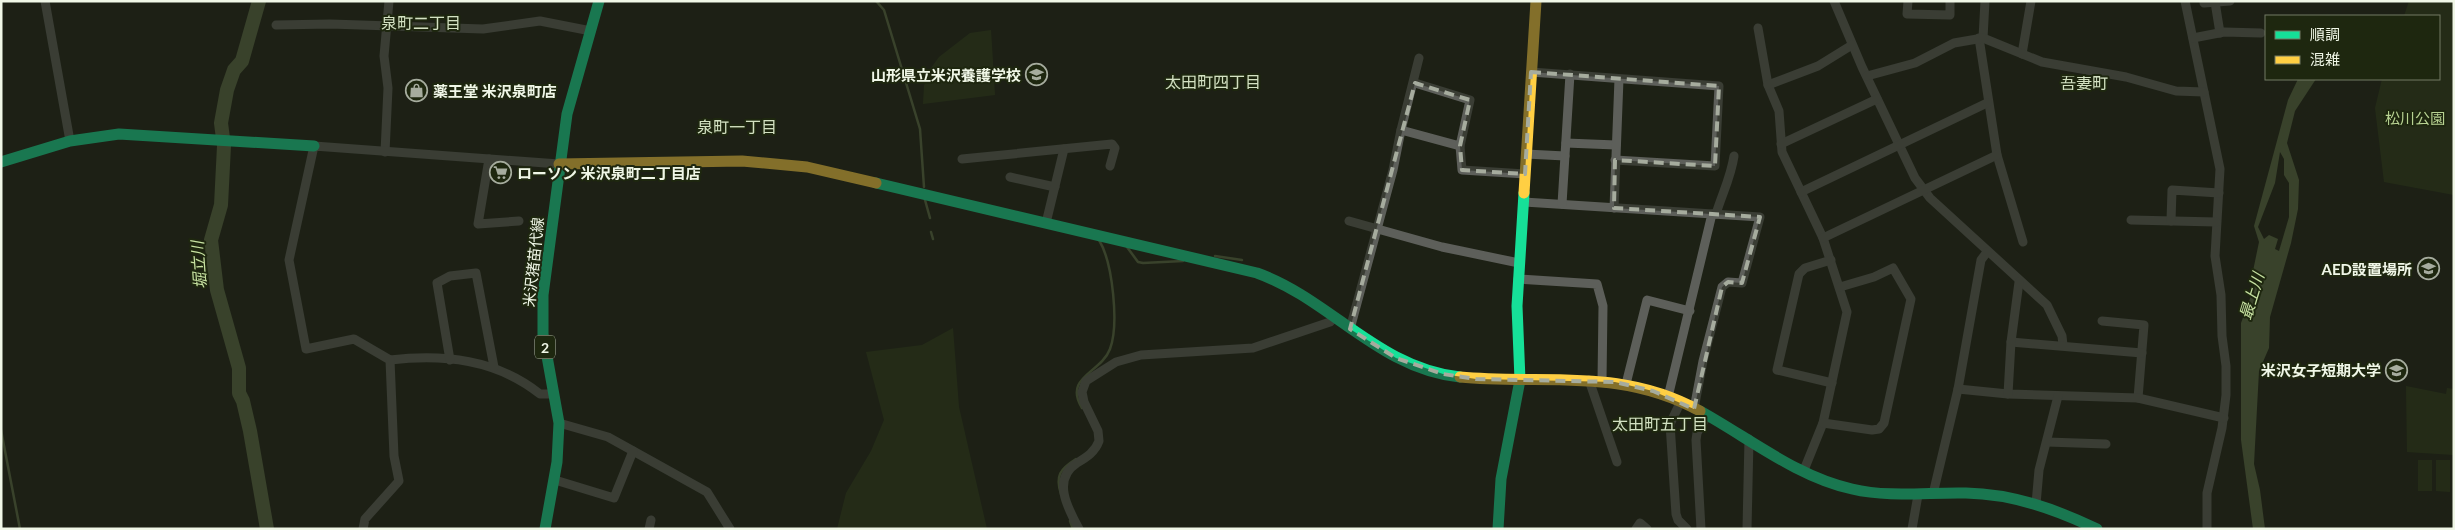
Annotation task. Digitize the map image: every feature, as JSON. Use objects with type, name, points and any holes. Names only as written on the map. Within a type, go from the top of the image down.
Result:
[{"type":"street","points":[[45,1],[70,141]]},
{"type":"street","points":[[385,152],[388,88],[384,56],[389,1]]},
{"type":"street","name":"米沢猪苗代線","points":[[545,529],[555,480],[559,423],[543,334],[542,313],[559,164],[567,114],[599,1]]},
{"type":"street","points":[[1498,529],[1502,479],[1520,380],[1518,279],[1536,1]]},
{"type":"street","points":[[1834,1],[1877,99],[1915,178],[1923,190],[1987,252],[2047,305],[2062,336],[2064,345]]},
{"type":"street","points":[[1908,1],[1907,14],[1950,15],[1950,1]]},
{"type":"street","points":[[1985,1],[1981,38],[1988,103],[1997,154],[2023,242]]},
{"type":"street","points":[[2022,54],[2031,1]]},
{"type":"street","points":[[2185,1],[2219,161],[2215,256],[2220,284],[2222,336],[2226,366],[2224,418],[2208,488],[2207,529]]},
{"type":"street","points":[[2204,1],[2230,1]]},
{"type":"street","points":[[2215,2],[2220,32]]},
{"type":"street","points":[[276,25],[330,24],[483,29],[540,21],[591,31]]},
{"type":"street","points":[[1758,28],[1768,85],[1779,111],[1782,152],[1823,238],[1847,312],[1823,423],[1804,470]]},
{"type":"street","points":[[2193,38],[2220,32],[2261,33]]},
{"type":"street","points":[[1867,76],[1915,63],[1954,43],[1981,38],[2042,62],[2126,77],[2176,91],[2204,92]]},
{"type":"street","points":[[1768,85],[1818,66],[1852,45]]},
{"type":"street","points":[[1350,329],[1393,170],[1401,130],[1415,83],[1419,58]]},
{"type":"street","points":[[1531,72],[1719,86],[1714,166],[1615,160]]},
{"type":"street","points":[[1562,204],[1570,74]]},
{"type":"street","points":[[1614,208],[1619,78]]},
{"type":"street","points":[[1415,83],[1470,100],[1460,146],[1462,170],[1525,174]]},
{"type":"street","points":[[1781,144],[1877,99]]},
{"type":"street","points":[[1801,192],[1988,103]]},
{"type":"street","points":[[1401,130],[1460,146]]},
{"type":"street","points":[[1,162],[70,141],[119,134],[559,164],[725,161],[773,163],[831,172],[1241,268],[1268,276],[1293,289],[1382,351],[1427,370],[1462,378],[1589,380],[1626,384],[1668,397],[1694,409],[1826,481],[1856,490],[1918,495],[1982,494],[2053,508],[2093,528]]},
{"type":"street","points":[[1566,143],[1616,145]]},
{"type":"street","points":[[962,159],[1112,144],[1115,148],[1110,166]]},
{"type":"street","points":[[314,146],[289,260],[306,349],[354,339],[390,360],[420,356],[494,367],[521,380],[540,394],[553,394]]},
{"type":"street","points":[[1046,223],[1064,149]]},
{"type":"street","points":[[1526,154],[1565,156]]},
{"type":"street","points":[[1823,238],[1997,154]]},
{"type":"street","points":[[1668,397],[1714,214],[1729,182],[1734,156]]},
{"type":"street","points":[[489,159],[478,224],[519,221]]},
{"type":"street","points":[[1010,177],[1055,188]]},
{"type":"street","points":[[2171,221],[2172,190],[2219,193]]},
{"type":"street","points":[[1523,202],[1760,217],[1742,283],[1728,282],[1722,287],[1703,362],[1694,409]]},
{"type":"street","points":[[2131,220],[2216,222]]},
{"type":"street","points":[[1349,221],[1442,247],[1519,263]]},
{"type":"street","points":[[1932,494],[1958,389],[1981,260],[1987,252]]},
{"type":"street","points":[[1831,260],[1805,268],[1799,274],[1777,370],[1832,383]]},
{"type":"street","points":[[1823,423],[1872,430],[1879,429],[1884,423],[1911,299],[1893,268],[1874,277],[1840,288]]},
{"type":"street","points":[[450,360],[437,283],[450,276],[476,272],[494,367]]},
{"type":"street","points":[[1518,279],[1596,284],[1602,306],[1602,381]]},
{"type":"street","points":[[2008,394],[2011,342],[2020,282]]},
{"type":"street","points":[[1626,384],[1647,300],[1690,311]]},
{"type":"street","points":[[1079,529],[1064,491],[1063,478],[1070,468],[1093,452],[1099,441],[1095,423],[1082,396],[1083,386],[1094,375],[1116,362],[1140,355],[1254,348],[1330,322],[1335,317]]},
{"type":"street","points":[[2102,321],[2144,325],[2138,398]]},
{"type":"street","points":[[2011,342],[2142,353]]},
{"type":"street","points":[[363,529],[365,519],[399,481],[394,456],[390,360]]},
{"type":"street","points":[[1589,380],[1617,462]]},
{"type":"street","points":[[1958,389],[2008,394],[2138,398],[2224,418]]},
{"type":"street","points":[[2036,504],[2039,470],[2058,396]]},
{"type":"street","points":[[1680,403],[1670,424],[1676,514],[1678,520],[1687,529]]},
{"type":"street","points":[[1701,529],[1696,440],[1697,433],[1706,416]]},
{"type":"street","points":[[559,423],[608,437],[707,492],[730,529]]},
{"type":"street","points":[[1747,529],[1748,440]]},
{"type":"street","points":[[2047,442],[2106,444]]},
{"type":"street","points":[[555,480],[614,498],[633,451]]},
{"type":"street","points":[[1912,529],[1918,495]]},
{"type":"street","points":[[1636,529],[1640,523],[1647,529]]},
{"type":"highlighted area","points":[[1531,72],[1719,86],[1715,166],[1615,160],[1614,208],[1760,217],[1742,283],[1728,282],[1722,287],[1694,409],[1653,391],[1615,382],[1476,379],[1443,374],[1396,358],[1350,329],[1415,83],[1470,100],[1460,146],[1462,170],[1525,174]]},
{"type":"green space","name":"松川公園","points":[[2409,1],[2454,1],[2454,195],[2384,182],[2375,108],[2382,80],[2440,80],[2440,15],[2404,15]]},
{"type":"green space","points":[[991,30],[995,95],[923,104],[924,86],[928,72],[939,57],[970,33]]},
{"type":"green space","points":[[953,328],[959,407],[987,529],[837,529],[846,493],[871,451],[884,420],[866,352],[922,345]]},
{"type":"green space","points":[[2406,386],[2446,394],[2447,388],[2454,389],[2454,455],[2407,452]]},
{"type":"green space","points":[[2418,460],[2432,460],[2432,491],[2418,491]]},
{"type":"green space","points":[[2436,460],[2450,460],[2450,492],[2436,491]]},
{"type":"water","name":"最上川","points":[[2298,80],[2315,80],[2295,111],[2287,143],[2299,180],[2298,209],[2291,243],[2270,317],[2269,348],[2259,371],[2254,464],[2260,490],[2265,529],[2253,529],[2241,440],[2241,323],[2255,285],[2253,271],[2259,242],[2254,226],[2288,100]],"holes":[[[2280,152],[2284,159],[2284,175],[2289,183],[2289,217],[2279,251],[2275,249],[2278,239],[2269,235],[2264,239],[2258,227],[2275,183]]]},
{"type":"waterway","name":"堀立川","points":[[259,1],[242,61],[234,70],[227,90],[221,123],[224,146],[221,205],[211,240],[217,290],[239,368],[239,393],[243,401],[250,431],[267,529]]},
{"type":"waterway","points":[[876,1],[884,10],[920,129],[924,187]]},
{"type":"waterway","points":[[925,200],[930,218]]},
{"type":"waterway","points":[[931,232],[933,239]]},
{"type":"waterway","points":[[1082,408],[1077,398],[1077,389],[1080,382],[1105,357],[1110,349],[1113,338],[1114,310],[1111,278],[1104,250],[1099,240]]},
{"type":"waterway","points":[[1127,247],[1138,262],[1183,261]]},
{"type":"waterway","points":[[1215,256],[1242,260]]},
{"type":"waterway","points":[[1,430],[20,529]]},
{"type":"waterway","points":[[1061,494],[1059,488],[1060,473],[1076,459]]},
{"type":"waterway","points":[[1070,521],[1073,529]]},
{"type":"traffic: fast","points":[[545,529],[557,462],[559,423],[543,334],[543,295],[567,114],[599,1]]},
{"type":"traffic: fast","points":[[1,162],[70,141],[119,134],[314,146]]},
{"type":"traffic: fast","points":[[876,183],[1257,273],[1308,299],[1379,347],[1404,361],[1431,371],[1460,377]]},
{"type":"traffic: fast","points":[[1498,529],[1501,479],[1520,380],[1517,306],[1524,193]]},
{"type":"traffic: fast","points":[[1700,411],[1774,456],[1812,476],[1852,489],[1880,493],[1966,493],[2000,496],[2049,509],[2097,529]]},
{"type":"traffic: slow","points":[[1524,193],[1536,1]]},
{"type":"traffic: slow","points":[[559,164],[742,161],[807,167],[876,183]]},
{"type":"traffic: slow","points":[[1460,377],[1612,383],[1641,388],[1670,397],[1700,411]]},
{"type":"place","name":"山形県立米沢養護学校","points":[[1037,75]]},
{"type":"place","name":"薬王堂 米沢泉町店","points":[[417,91]]},
{"type":"place","name":"ローソン 米沢泉町二丁目店","points":[[501,173]]},
{"type":"place","name":"AED設置場所","points":[[2428,269]]},
{"type":"place","name":"米沢女子短期大学","points":[[2397,370]]},
{"type":"district","name":"泉町二丁目","points":[[421,22]]},
{"type":"district","name":"太田町四丁目","points":[[1213,81]]},
{"type":"district","name":"吾妻町","points":[[2084,82]]},
{"type":"district","name":"泉町一丁目","points":[[737,126]]},
{"type":"district","name":"太田町五丁目","points":[[1660,423]]}]
